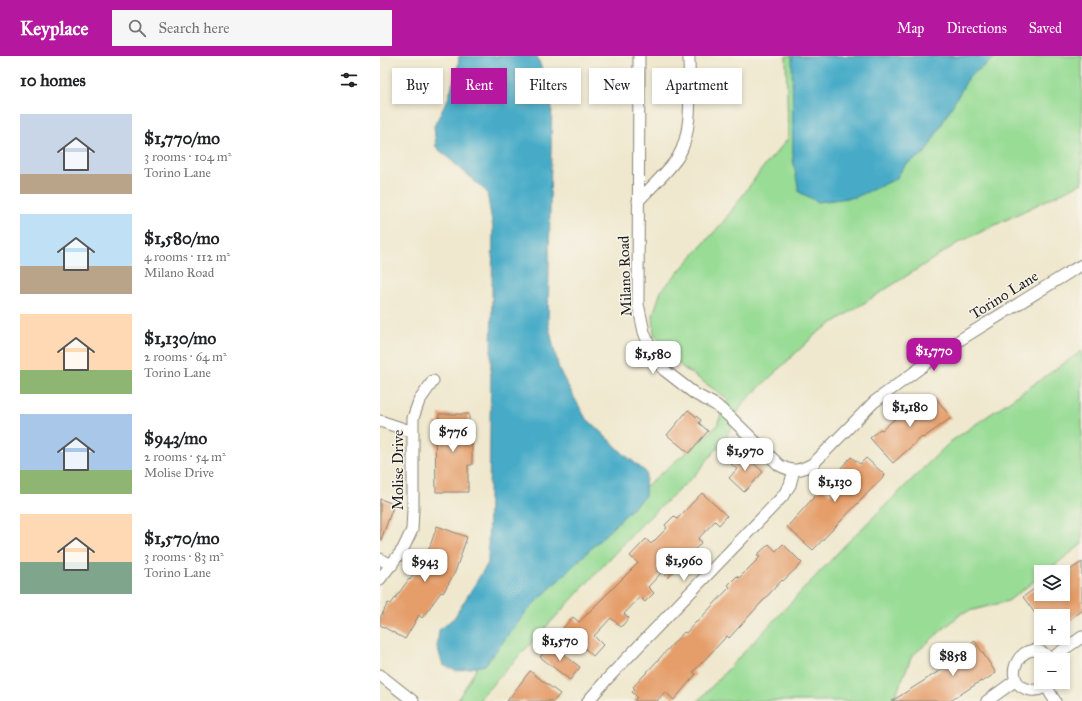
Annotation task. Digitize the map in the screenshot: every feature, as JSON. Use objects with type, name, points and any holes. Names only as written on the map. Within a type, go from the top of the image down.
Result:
[{"type":"street","name":"Milano Road","points":[[639,56],[638,304],[644,332],[652,353],[664,370],[695,394],[716,405],[779,465],[788,470],[794,470]]},
{"type":"street","points":[[638,201],[672,165],[678,156],[686,137],[689,118],[689,56]]},
{"type":"street","name":"Torino Lane","points":[[794,470],[802,470],[814,463],[874,402],[950,346],[1082,265]]},
{"type":"street","name":"Molise Drive","points":[[380,579],[404,549],[412,530],[413,418],[419,402],[433,381]]},
{"type":"street","points":[[380,421],[413,432]]},
{"type":"street","points":[[588,701],[608,678],[782,497],[790,485],[794,470]]},
{"type":"street","points":[[380,559],[392,564]]},
{"type":"street","points":[[1061,653],[1082,638]]},
{"type":"street","points":[[1040,689],[1032,691],[1020,685],[1014,674],[1016,661],[1026,652],[1039,651],[1044,653]]},
{"type":"street","points":[[380,675],[414,701]]},
{"type":"street","points":[[987,701],[1016,680]]},
{"type":"street","points":[[1050,689],[1055,701]]},
{"type":"green space","points":[[786,56],[1082,56],[1082,183],[958,243],[817,333],[742,404],[727,436],[696,474],[642,524],[480,698],[481,701],[457,701],[507,617],[566,568],[645,487],[716,427],[728,399],[682,367],[654,334],[653,315],[661,291],[724,221],[761,170],[788,139]]},
{"type":"green space","points":[[1082,351],[1082,544],[1055,565],[1034,565],[1034,581],[1008,601],[962,613],[912,656],[893,701],[698,701],[846,544],[950,442]]},
{"type":"water","points":[[459,56],[537,56],[541,68],[515,68],[515,104],[552,104],[548,323],[559,370],[585,417],[625,455],[646,472],[645,496],[528,610],[485,665],[457,671],[443,665],[437,647],[439,630],[454,618],[488,563],[493,228],[487,192],[436,147],[434,126],[448,99],[451,89],[451,104],[507,104],[507,68],[457,68]]},
{"type":"water","points":[[792,56],[997,56],[969,77],[925,153],[905,165],[896,179],[856,197],[818,202],[799,192],[793,160]]},
{"type":"building","points":[[936,398],[951,418],[923,438],[922,437],[893,463],[870,438],[903,412],[901,409],[916,399],[923,408]]},
{"type":"building","points":[[688,410],[701,420],[699,423],[708,431],[689,453],[667,435]]},
{"type":"building","points":[[439,414],[469,414],[469,442],[472,442],[472,465],[468,465],[468,492],[436,492],[435,423],[439,423]]},
{"type":"building","points":[[744,450],[751,457],[749,459],[763,472],[744,492],[729,478],[737,469],[731,464]]},
{"type":"building","points":[[851,457],[860,464],[866,458],[885,475],[813,550],[787,527],[822,487],[830,494],[847,476],[840,469]]},
{"type":"building","points":[[702,493],[727,516],[719,525],[715,521],[698,539],[702,542],[668,578],[662,572],[648,587],[654,593],[645,602],[640,597],[624,614],[629,618],[621,627],[611,618],[594,636],[603,645],[593,656],[563,628],[573,617],[579,622],[638,563],[630,556],[646,539],[651,544],[667,528],[665,525],[674,516],[677,519]]},
{"type":"building","points":[[380,499],[394,504],[381,540],[380,540]]},
{"type":"building","points":[[437,526],[467,537],[455,572],[443,593],[441,592],[422,618],[419,615],[405,639],[380,625],[380,618],[388,603],[391,604],[409,579],[410,580],[429,549]]},
{"type":"building","points":[[769,544],[776,551],[783,544],[802,563],[783,581],[782,580],[729,638],[727,636],[693,672],[696,674],[674,700],[665,692],[657,701],[634,701],[637,697],[632,692],[635,689],[633,687],[684,632],[686,633],[730,587],[728,585],[737,576],[739,578],[760,557],[757,555]]},
{"type":"building","points":[[1082,562],[1082,611],[1070,619],[1070,609],[1034,609],[1034,612],[1023,597],[1034,589],[1034,601],[1070,601],[1070,570]]},
{"type":"building","points":[[975,641],[996,673],[950,701],[892,701],[947,666],[942,658],[956,649],[959,652]]},
{"type":"building","points":[[550,644],[580,667],[570,680],[540,657]]},
{"type":"building","points":[[530,671],[560,694],[554,701],[507,701]]}]
